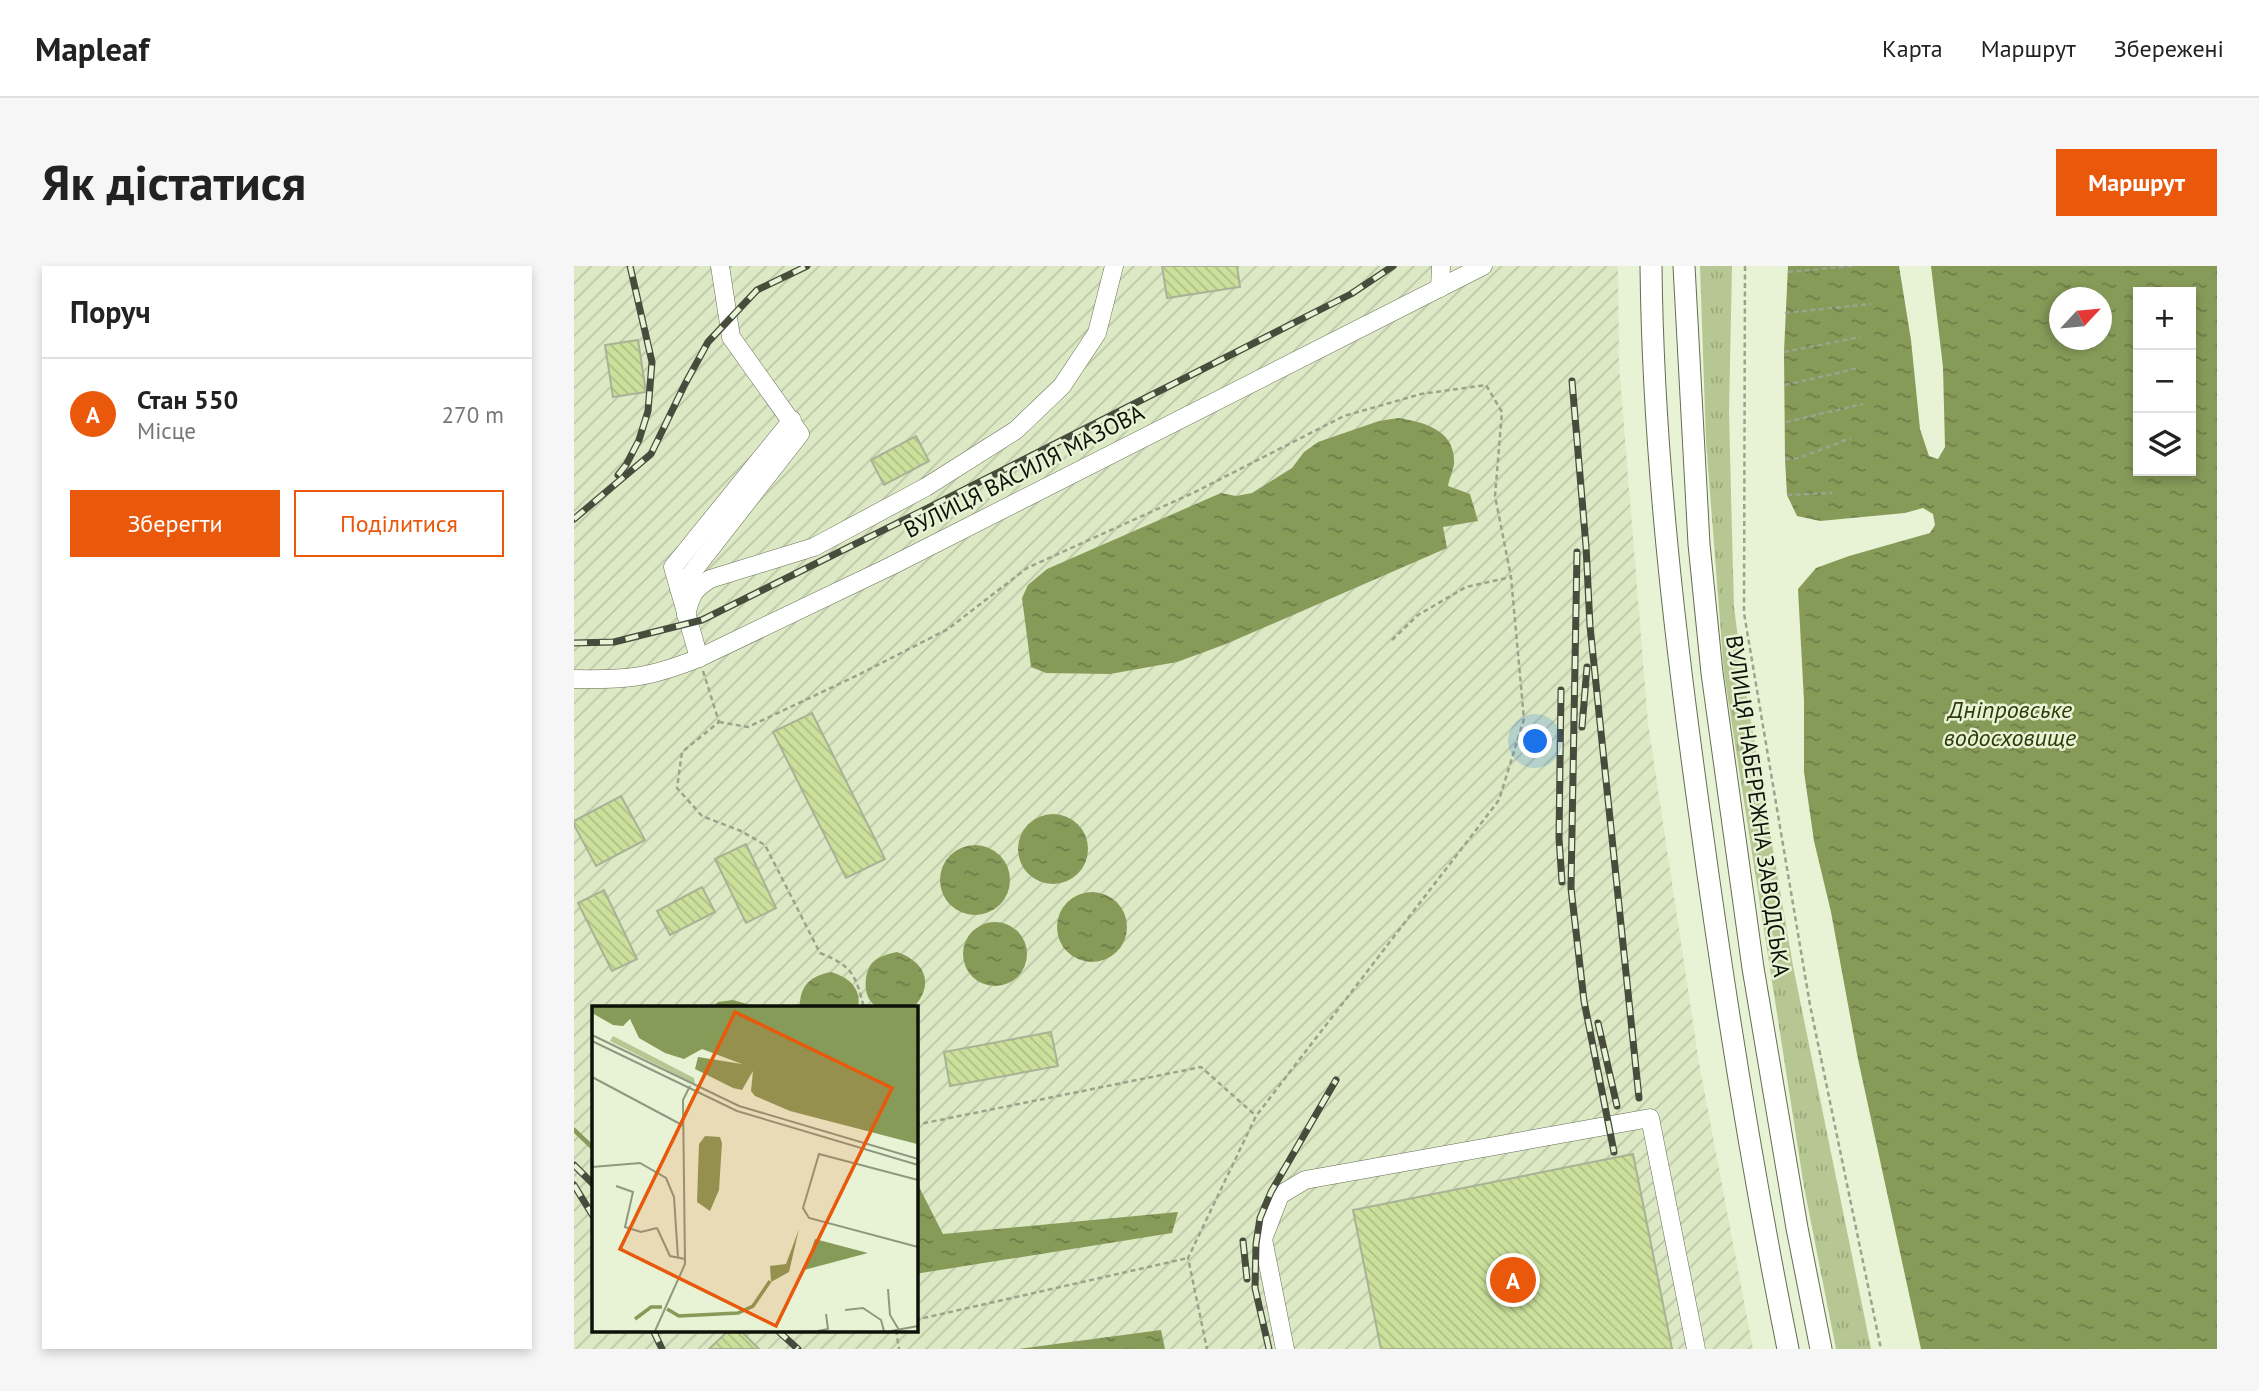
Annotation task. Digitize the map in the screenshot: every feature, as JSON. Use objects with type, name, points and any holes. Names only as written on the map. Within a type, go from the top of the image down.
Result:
[{"type":"main road","points":[[1651,266],[1666,545],[1681,676],[1722,974],[1765,1234],[1788,1349]]},
{"type":"main road","name":"ВУЛИЦЯ НАБЕРЕЖНА ЗАВОДСЬКА","points":[[1684,266],[1699,544],[1712,673],[1753,968],[1797,1228],[1821,1349]]},
{"type":"street","points":[[699,658],[673,567],[792,420],[731,338],[720,266]]},
{"type":"street","points":[[687,615],[691,596],[699,586],[710,579],[814,547],[926,487],[1016,430],[1062,386],[1097,333],[1114,266]]},
{"type":"street","points":[[1440,288],[1441,266]]},
{"type":"street","name":"ВУЛИЦЯ ВАСИЛЯ МАЗОВА","points":[[574,679],[640,678],[699,658],[867,578],[1483,266]]},
{"type":"street","points":[[1285,1349],[1263,1239],[1280,1195],[1305,1180],[1650,1118],[1696,1349]]},
{"type":"path","points":[[1745,266],[1744,613],[1810,1005],[1881,1349]]},
{"type":"path","points":[[1788,272],[1852,266]]},
{"type":"path","points":[[1785,313],[1871,304]]},
{"type":"path","points":[[1784,352],[1860,337]]},
{"type":"path","points":[[1785,385],[1859,368]]},
{"type":"path","points":[[864,1006],[857,979],[838,960],[820,953],[765,845],[741,831],[702,816],[677,788],[682,752],[719,722],[748,727],[856,676],[948,629],[1027,568],[1193,493],[1344,416],[1421,394],[1486,385],[1502,412],[1495,496],[1511,577],[1524,719],[1499,800],[1256,1116],[1188,1258],[1207,1349]]},
{"type":"path","points":[[1786,422],[1863,404]]},
{"type":"path","points":[[1785,459],[1799,457],[1851,438]]},
{"type":"path","points":[[1787,495],[1832,493]]},
{"type":"path","points":[[1392,640],[1418,615],[1466,587],[1511,577]]},
{"type":"path","points":[[699,658],[719,722]]},
{"type":"path","points":[[917,1125],[1201,1067],[1256,1116]]},
{"type":"path","points":[[917,1320],[1188,1258]]},
{"type":"shaded area","points":[[574,266],[1618,266],[1619,365],[1648,723],[1699,1063],[1753,1349],[574,1349]]},
{"type":"green space","points":[[1700,266],[1732,266],[1729,412],[1734,607],[1742,669],[1793,966],[1871,1349],[1836,1349],[1804,1187],[1724,673],[1706,441]]},
{"type":"water","name":"Дніпровське водосховище","points":[[1788,266],[1899,266],[1911,340],[1920,429],[1929,456],[1938,459],[1945,447],[1943,367],[1931,266],[2217,266],[2217,1349],[1921,1349],[1814,841],[1804,772],[1804,701],[1798,589],[1816,568],[1930,533],[1935,525],[1933,514],[1923,508],[1905,513],[1820,521],[1797,516],[1787,495],[1784,352]]},
{"type":"water","points":[[1398,418],[1428,425],[1444,436],[1450,443],[1454,464],[1448,486],[1470,494],[1478,521],[1443,527],[1447,548],[1226,644],[1177,662],[1110,674],[1046,673],[1031,667],[1022,598],[1028,585],[1047,569],[1221,493],[1236,496],[1252,493],[1292,468],[1304,452],[1318,442],[1379,421]]},
{"type":"water","points":[[1053,814],[1072,820],[1082,830],[1088,849],[1082,868],[1072,878],[1053,884],[1034,878],[1024,868],[1018,849],[1024,830],[1034,820]]},
{"type":"water","points":[[975,845],[1000,855],[1010,880],[1000,905],[975,915],[950,905],[940,880],[950,855]]},
{"type":"water","points":[[1092,892],[1111,898],[1121,908],[1127,927],[1121,946],[1111,956],[1092,962],[1073,956],[1063,946],[1057,927],[1063,908],[1073,898]]},
{"type":"water","points":[[989,922],[1001,922],[1018,931],[1025,942],[1025,966],[1018,977],[1001,986],[989,986],[977,981],[968,972],[963,960],[963,948],[968,936],[977,927]]},
{"type":"water","points":[[897,952],[907,956],[921,968],[924,991],[915,1006],[877,1006],[869,1000],[867,974],[872,963]]},
{"type":"water","points":[[831,972],[843,977],[856,989],[858,1006],[800,1006],[804,988],[817,976]]},
{"type":"water","points":[[733,1000],[748,1006],[713,1006],[718,1002]]},
{"type":"water","points":[[917,1183],[943,1234],[1178,1212],[1172,1233],[917,1274]]},
{"type":"water","points":[[1161,1330],[1165,1349],[1018,1349]]},
{"type":"building","points":[[1162,266],[1237,266],[1240,287],[1167,298]]},
{"type":"building","points":[[638,340],[646,392],[613,397],[605,345]]},
{"type":"building","points":[[916,436],[929,461],[884,485],[871,460]]},
{"type":"building","points":[[812,713],[885,859],[846,878],[773,732]]},
{"type":"building","points":[[621,796],[645,840],[596,866],[574,821]]},
{"type":"building","points":[[746,844],[776,908],[746,923],[715,859]]},
{"type":"building","points":[[702,887],[715,912],[670,935],[657,911]]},
{"type":"building","points":[[604,890],[637,959],[612,971],[578,903]]},
{"type":"building","points":[[1051,1032],[1058,1066],[950,1086],[944,1052]]},
{"type":"building","points":[[1633,1154],[1672,1349],[1381,1349],[1353,1210]]},
{"type":"building","points":[[727,1332],[742,1332],[759,1349],[709,1349]]},
{"type":"waterway","points":[[574,1130],[592,1147]]},
{"type":"railway","points":[[618,475],[639,440],[648,411],[652,362],[630,266]]},
{"type":"railway","points":[[574,519],[651,454],[708,342],[757,290],[807,266]]},
{"type":"railway","points":[[574,643],[614,642],[702,620],[1351,294],[1393,266]]},
{"type":"railway","points":[[1572,381],[1590,626],[1639,1098]]},
{"type":"railway","points":[[1577,552],[1571,888],[1584,1001],[1614,1152]]},
{"type":"railway","points":[[1582,727],[1587,667]]},
{"type":"railway","points":[[1561,690],[1559,838],[1562,882]]},
{"type":"railway","points":[[1598,1023],[1617,1106]]},
{"type":"railway","points":[[1269,1349],[1255,1288],[1256,1244],[1260,1218],[1271,1192],[1336,1080]]},
{"type":"railway","points":[[574,1165],[592,1183]]},
{"type":"railway","points":[[574,1185],[592,1214]]},
{"type":"railway","points":[[1243,1241],[1247,1279]]},
{"type":"railway","points":[[654,1332],[662,1349]]},
{"type":"railway","points":[[779,1332],[798,1349]]},
{"type":"place","name":"Стан 550","points":[[1513,1280]]}]
